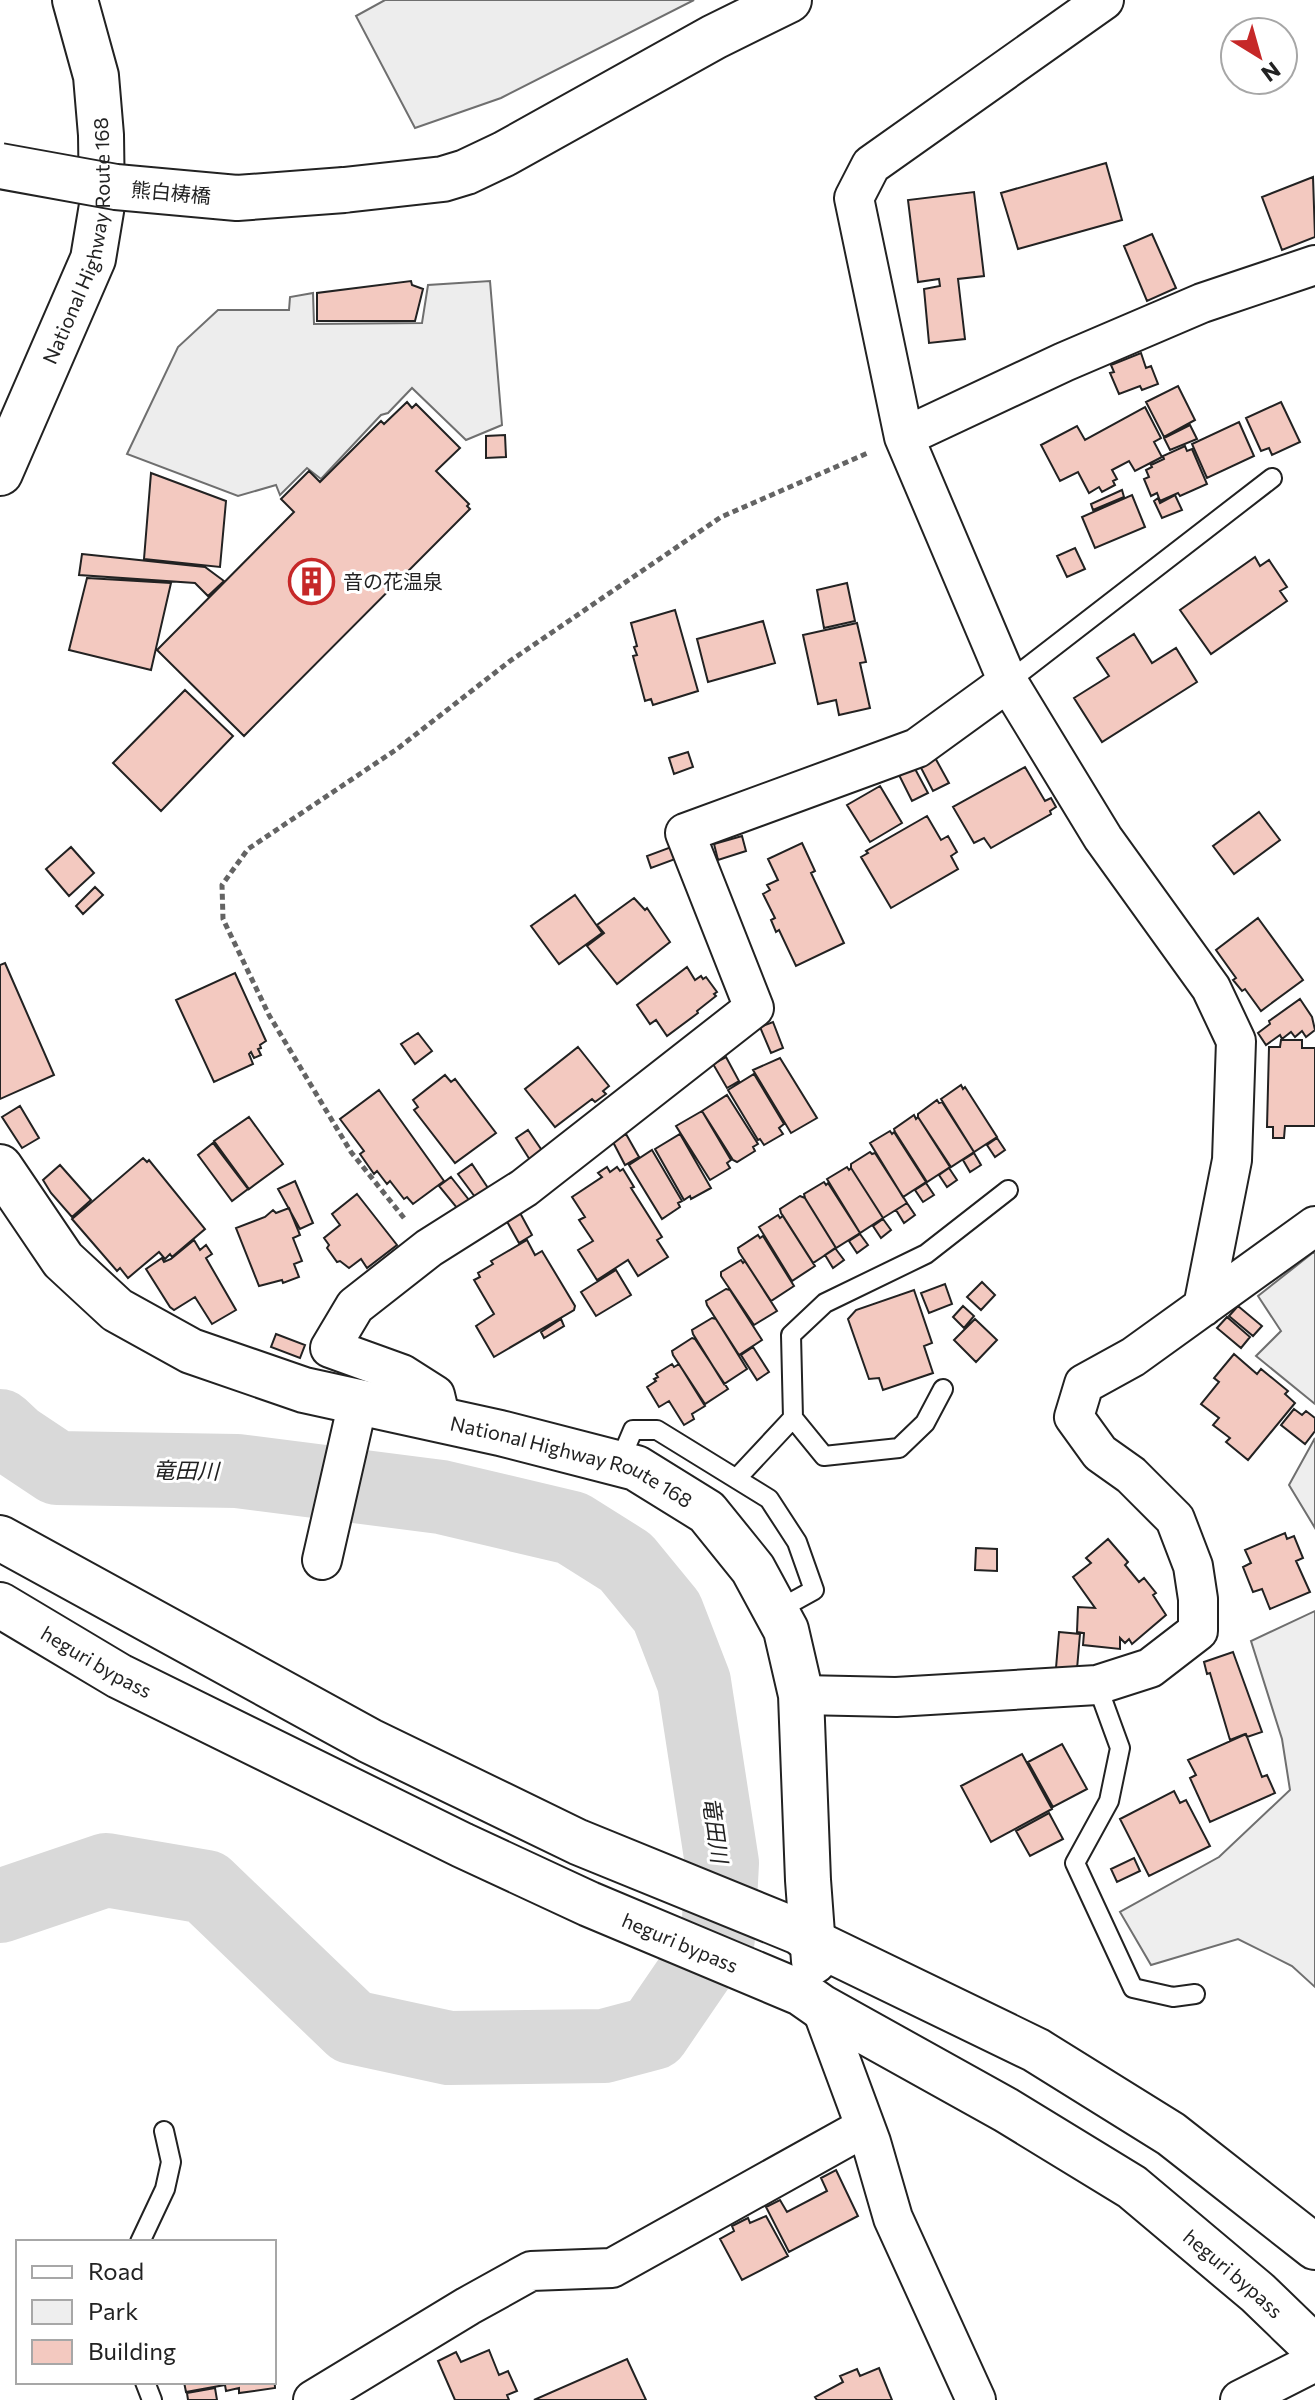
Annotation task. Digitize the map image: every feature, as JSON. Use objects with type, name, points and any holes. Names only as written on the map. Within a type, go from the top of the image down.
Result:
[{"type":"main road","name":"National Highway Route 168","points":[[0,473],[93,259],[102,205],[96,76],[75,0]]},
{"type":"main road","name":"熊白梼橋","points":[[0,166],[116,187],[237,198],[443,179],[504,154],[714,37],[789,0]]},
{"type":"main road","name":"National Highway Route 168","points":[[0,1167],[63,1260],[117,1310],[191,1351],[304,1390],[354,1421],[441,1420],[636,1468],[707,1512],[753,1569],[786,1630],[801,1695],[805,1936],[811,2000]]},
{"type":"main road","points":[[0,1538],[370,1741],[578,1842],[805,1936],[1036,2050],[1171,2134],[1315,2247]]},
{"type":"main road","name":"heguri bypass","points":[[0,1605],[119,1676],[462,1845],[811,2000],[1006,2110],[1132,2187],[1258,2293],[1315,2348]]},
{"type":"street","points":[[1104,0],[871,165],[854,198],[904,437],[1008,682],[1103,838],[1211,988],[1236,1041],[1232,1160],[1203,1307]]},
{"type":"street","points":[[904,437],[1064,362],[1202,303],[1315,265]]},
{"type":"street","points":[[441,1420],[435,1395],[402,1374],[330,1348],[355,1306],[429,1248],[524,1188],[754,1008],[685,833],[917,748],[1008,682]]},
{"type":"street","points":[[801,1695],[896,1697],[1097,1685],[1150,1668],[1198,1631],[1198,1599],[1193,1566],[1175,1519],[1131,1475],[1100,1453],[1074,1417],[1084,1384],[1133,1357],[1315,1226]]},
{"type":"street","points":[[322,1560],[354,1421]]},
{"type":"street","points":[[811,2000],[865,2127],[893,2218],[976,2400]]},
{"type":"street","points":[[313,2400],[531,2271],[612,2268],[865,2127]]},
{"type":"street","points":[[1240,2400],[1315,2362]]},
{"type":"lane","points":[[1008,682],[1272,478]]},
{"type":"lane","points":[[943,1389],[925,1423],[899,1448],[824,1456],[793,1418],[791,1335],[825,1303],[926,1254],[1008,1190]]},
{"type":"lane","points":[[737,1478],[793,1418]]},
{"type":"lane","points":[[619,1463],[633,1430],[657,1430],[769,1499],[797,1542],[814,1590],[776,1611]]},
{"type":"lane","points":[[1097,1685],[1120,1748],[1109,1801],[1075,1863],[1133,1988],[1173,1997],[1195,1994]]},
{"type":"lane","points":[[141,2240],[165,2189],[171,2162],[164,2131]]},
{"type":"path","points":[[429,1248],[351,1152],[269,1015],[223,919],[222,885],[248,849],[397,749],[510,661],[721,517],[904,437]]},
{"type":"green space","points":[[1315,1251],[1315,1404],[1256,1356],[1281,1331],[1258,1296]]},
{"type":"green space","points":[[1315,1438],[1315,1528],[1289,1485]]},
{"type":"green space","points":[[1315,1611],[1315,1987],[1292,1966],[1238,1939],[1151,1965],[1120,1912],[1219,1857],[1290,1790],[1282,1739],[1251,1641]]},
{"type":"shaded area","points":[[385,0],[694,0],[501,98],[415,128],[356,16]]},
{"type":"shaded area","points":[[490,281],[502,425],[466,440],[412,388],[388,413],[381,415],[321,479],[307,468],[280,495],[276,485],[238,496],[127,454],[178,347],[218,310],[289,310],[290,297],[313,293],[314,324],[422,323],[428,285]]},
{"type":"building","points":[[1106,163],[1122,220],[1018,249],[1001,193]]},
{"type":"building","points":[[1313,177],[1315,237],[1282,250],[1262,197]]},
{"type":"building","points":[[974,192],[984,276],[958,279],[965,339],[929,343],[924,289],[940,286],[939,279],[918,282],[908,200]]},
{"type":"building","points":[[1152,234],[1176,288],[1147,301],[1124,246]]},
{"type":"building","points":[[411,281],[412,285],[423,289],[415,321],[317,321],[317,293]]},
{"type":"building","points":[[1141,353],[1146,368],[1151,366],[1158,384],[1142,390],[1140,386],[1119,394],[1110,373],[1114,372],[1111,365]]},
{"type":"building","points":[[1178,386],[1195,420],[1164,437],[1146,402]]},
{"type":"building","name":"音の花温泉","points":[[407,402],[412,408],[416,404],[460,448],[436,471],[469,504],[470,509],[244,736],[157,650],[294,512],[281,499],[309,471],[320,482],[381,421],[384,424]]},
{"type":"building","points":[[1281,402],[1300,442],[1272,455],[1269,448],[1261,451],[1246,418]]},
{"type":"building","points":[[1145,407],[1161,438],[1154,442],[1162,457],[1135,471],[1129,461],[1112,470],[1117,479],[1113,481],[1115,485],[1102,492],[1099,487],[1089,493],[1078,472],[1060,481],[1041,445],[1077,426],[1085,440]]},
{"type":"building","points":[[1239,422],[1254,456],[1207,478],[1192,444]]},
{"type":"building","points":[[1190,425],[1197,439],[1170,450],[1164,438]]},
{"type":"building","points":[[505,435],[506,457],[486,458],[486,436]]},
{"type":"building","points":[[1185,446],[1187,451],[1192,449],[1207,484],[1160,501],[1157,493],[1151,496],[1144,479],[1149,477],[1146,470],[1164,459],[1163,456]]},
{"type":"building","points":[[151,473],[226,501],[220,567],[144,559]]},
{"type":"building","points":[[1122,490],[1124,497],[1093,510],[1091,504]]},
{"type":"building","points":[[1132,495],[1145,527],[1095,548],[1082,517]]},
{"type":"building","points":[[1175,495],[1182,510],[1162,518],[1154,501],[1158,498],[1160,503]]},
{"type":"building","points":[[1075,548],[1085,569],[1067,577],[1057,556]]},
{"type":"building","points":[[82,554],[205,567],[224,581],[208,596],[195,583],[79,575]]},
{"type":"building","points":[[1255,557],[1260,566],[1269,560],[1287,587],[1280,591],[1287,601],[1211,654],[1180,610]]},
{"type":"building","points":[[87,578],[171,583],[151,670],[69,650]]},
{"type":"building","points":[[847,583],[855,621],[824,628],[817,590]]},
{"type":"building","points":[[675,610],[698,691],[653,705],[651,699],[645,701],[633,656],[637,655],[634,647],[637,646],[631,623]]},
{"type":"building","points":[[763,621],[775,663],[708,682],[697,639]]},
{"type":"building","points":[[857,623],[866,662],[860,663],[870,708],[839,715],[836,700],[818,704],[803,635]]},
{"type":"building","points":[[1134,634],[1152,663],[1176,648],[1197,682],[1102,742],[1074,698],[1109,676],[1097,658]]},
{"type":"building","points":[[185,690],[233,736],[161,811],[113,763]]},
{"type":"building","points":[[688,752],[693,767],[674,774],[669,758]]},
{"type":"building","points":[[933,754],[949,783],[933,791],[918,762]]},
{"type":"building","points":[[914,767],[928,793],[912,801],[899,775]]},
{"type":"building","points":[[1025,767],[1045,801],[1051,798],[1056,807],[1050,811],[1051,814],[991,848],[984,838],[974,843],[953,807]]},
{"type":"building","points":[[880,786],[902,823],[870,842],[847,805]]},
{"type":"building","points":[[1259,812],[1280,840],[1234,874],[1213,846]]},
{"type":"building","points":[[927,816],[941,840],[948,836],[957,852],[951,856],[958,869],[891,908],[861,857],[868,853],[866,851]]},
{"type":"building","points":[[742,836],[746,851],[718,860],[714,844]]},
{"type":"building","points":[[802,843],[815,871],[811,873],[844,943],[796,966],[779,930],[776,932],[771,920],[775,918],[763,894],[770,890],[767,885],[778,880],[768,859]]},
{"type":"building","points":[[674,846],[678,858],[651,868],[647,856]]},
{"type":"building","points":[[71,847],[94,873],[69,896],[46,869]]},
{"type":"building","points":[[95,887],[103,895],[83,914],[76,906]]},
{"type":"building","points":[[575,895],[602,933],[559,964],[531,926]]},
{"type":"building","points":[[634,898],[645,910],[647,908],[670,942],[617,984],[587,946],[604,933],[597,925]]},
{"type":"building","points":[[1258,918],[1303,980],[1261,1011],[1245,989],[1242,991],[1233,980],[1236,978],[1216,950]]},
{"type":"building","points":[[5,963],[54,1075],[0,1099],[0,965]]},
{"type":"building","points":[[687,967],[695,980],[706,977],[717,992],[714,994],[716,996],[667,1036],[656,1020],[650,1024],[637,1005]]},
{"type":"building","points":[[235,973],[266,1041],[258,1049],[261,1055],[254,1058],[251,1052],[249,1054],[253,1064],[214,1082],[176,1000]]},
{"type":"building","points":[[1300,999],[1312,1017],[1315,1030],[1306,1037],[1302,1031],[1295,1037],[1291,1032],[1282,1039],[1280,1035],[1266,1045],[1258,1033],[1270,1024],[1269,1021]]},
{"type":"building","points":[[773,1022],[783,1048],[771,1053],[760,1027]]},
{"type":"building","points":[[418,1033],[432,1051],[415,1064],[401,1044]]},
{"type":"building","points":[[1281,1040],[1302,1040],[1302,1048],[1315,1048],[1315,1126],[1285,1126],[1284,1138],[1273,1138],[1273,1127],[1267,1127],[1269,1047],[1280,1047]]},
{"type":"building","points":[[578,1047],[609,1086],[603,1091],[606,1094],[595,1102],[592,1099],[555,1127],[525,1089]]},
{"type":"building","points":[[726,1057],[739,1081],[727,1088],[713,1064]]},
{"type":"building","points":[[780,1058],[817,1118],[791,1133],[753,1070]]},
{"type":"building","points":[[754,1074],[784,1124],[779,1128],[783,1134],[764,1145],[728,1090]]},
{"type":"building","points":[[445,1075],[451,1082],[455,1079],[496,1133],[455,1163],[414,1110],[418,1107],[413,1100]]},
{"type":"building","points":[[961,1085],[997,1137],[974,1152],[941,1099]]},
{"type":"building","points":[[379,1090],[444,1181],[413,1204],[407,1197],[404,1199],[390,1181],[387,1184],[377,1171],[374,1174],[360,1154],[364,1151],[340,1119]]},
{"type":"building","points":[[727,1095],[758,1144],[753,1147],[755,1151],[737,1162],[702,1111]]},
{"type":"building","points":[[937,1100],[942,1102],[974,1152],[951,1167],[918,1117]]},
{"type":"building","points":[[20,1106],[39,1138],[22,1148],[2,1117]]},
{"type":"building","points":[[702,1111],[731,1160],[727,1163],[730,1168],[710,1180],[676,1126]]},
{"type":"building","points":[[914,1115],[950,1167],[927,1182],[894,1129]]},
{"type":"building","points":[[249,1117],[283,1164],[249,1189],[214,1141]]},
{"type":"building","points":[[528,1130],[543,1152],[530,1160],[516,1138]]},
{"type":"building","points":[[890,1131],[892,1134],[894,1132],[926,1182],[903,1197],[870,1143]]},
{"type":"building","points":[[626,1134],[639,1157],[625,1165],[613,1142]]},
{"type":"building","points":[[680,1134],[711,1188],[684,1200],[655,1149]]},
{"type":"building","points":[[997,1138],[1005,1150],[995,1157],[987,1145]]},
{"type":"building","points":[[213,1143],[248,1189],[232,1201],[198,1155]]},
{"type":"building","points":[[652,1150],[682,1201],[678,1203],[680,1207],[662,1219],[629,1165]]},
{"type":"building","points":[[870,1152],[875,1153],[907,1203],[883,1218],[851,1168],[851,1164]]},
{"type":"building","points":[[974,1153],[981,1165],[970,1172],[963,1160]]},
{"type":"building","points":[[143,1158],[147,1162],[149,1160],[205,1229],[172,1257],[170,1254],[165,1259],[159,1252],[128,1278],[120,1268],[117,1271],[72,1219]]},
{"type":"building","points":[[472,1164],[488,1188],[475,1197],[458,1174]]},
{"type":"building","points":[[60,1165],[91,1200],[72,1217],[43,1180]]},
{"type":"building","points":[[607,1167],[610,1172],[617,1167],[620,1171],[623,1169],[634,1187],[631,1188],[662,1237],[657,1240],[668,1257],[638,1276],[628,1260],[597,1280],[578,1250],[593,1241],[579,1220],[585,1217],[572,1197],[602,1177],[598,1173]]},
{"type":"building","points":[[847,1167],[849,1170],[851,1168],[883,1218],[860,1233],[827,1179]]},
{"type":"building","points":[[949,1168],[957,1180],[947,1187],[939,1175]]},
{"type":"building","points":[[451,1177],[469,1200],[457,1208],[439,1186]]},
{"type":"building","points":[[295,1181],[313,1223],[300,1229],[278,1189]]},
{"type":"building","points":[[824,1182],[826,1185],[828,1183],[860,1233],[836,1248],[804,1194]]},
{"type":"building","points":[[926,1183],[934,1195],[923,1202],[915,1190]]},
{"type":"building","points":[[357,1194],[397,1245],[367,1268],[361,1259],[349,1268],[337,1262],[324,1238],[340,1225],[332,1214]]},
{"type":"building","points":[[800,1196],[805,1198],[836,1248],[813,1263],[780,1209]]},
{"type":"building","points":[[907,1203],[915,1215],[904,1223],[896,1210]]},
{"type":"building","points":[[289,1208],[300,1235],[293,1238],[302,1261],[294,1264],[299,1277],[259,1286],[236,1228],[265,1217],[273,1210],[276,1213]]},
{"type":"building","points":[[519,1211],[532,1235],[519,1243],[505,1218]]},
{"type":"building","points":[[778,1215],[780,1218],[783,1216],[815,1266],[792,1281],[759,1227]]},
{"type":"building","points":[[883,1219],[891,1230],[881,1238],[873,1226]]},
{"type":"building","points":[[860,1234],[868,1245],[857,1253],[849,1241]]},
{"type":"building","points":[[758,1235],[760,1238],[763,1236],[794,1286],[771,1301],[738,1248]]},
{"type":"building","points":[[194,1240],[200,1250],[206,1245],[212,1254],[206,1258],[236,1310],[212,1324],[195,1297],[174,1310],[170,1307],[146,1269],[162,1258],[164,1262],[171,1259]]},
{"type":"building","points":[[527,1240],[535,1255],[542,1251],[575,1306],[574,1310],[494,1357],[476,1326],[494,1314],[474,1280],[480,1277],[478,1273],[493,1264],[491,1261]]},
{"type":"building","points":[[835,1248],[844,1260],[833,1268],[825,1255]]},
{"type":"building","points":[[741,1260],[743,1263],[745,1261],[777,1311],[754,1325],[721,1276],[721,1272]]},
{"type":"building","points":[[616,1270],[631,1295],[596,1316],[581,1292]]},
{"type":"building","points":[[982,1282],[995,1295],[981,1310],[967,1297]]},
{"type":"building","points":[[945,1284],[952,1304],[929,1313],[921,1293]]},
{"type":"building","points":[[726,1289],[730,1290],[762,1340],[739,1355],[706,1301]]},
{"type":"building","points":[[914,1290],[932,1343],[924,1346],[933,1373],[883,1390],[879,1378],[869,1379],[848,1319],[856,1310]]},
{"type":"building","points":[[963,1306],[974,1316],[964,1328],[953,1317]]},
{"type":"building","points":[[1238,1306],[1262,1326],[1253,1336],[1229,1316]]},
{"type":"building","points":[[1227,1317],[1250,1337],[1241,1348],[1217,1328]]},
{"type":"building","points":[[712,1318],[716,1319],[747,1369],[724,1384],[692,1330]]},
{"type":"building","points":[[561,1319],[564,1326],[544,1338],[541,1332]]},
{"type":"building","points":[[975,1319],[997,1340],[976,1362],[954,1340]]},
{"type":"building","points":[[276,1334],[305,1345],[300,1358],[271,1347]]},
{"type":"building","points":[[692,1338],[728,1389],[705,1404],[672,1351]]},
{"type":"building","points":[[753,1347],[769,1372],[757,1380],[741,1355]]},
{"type":"building","points":[[1234,1354],[1257,1374],[1261,1369],[1288,1391],[1285,1394],[1295,1403],[1248,1460],[1226,1442],[1230,1438],[1213,1425],[1219,1418],[1201,1404],[1219,1382],[1214,1378]]},
{"type":"building","points":[[672,1364],[674,1367],[679,1364],[705,1406],[692,1414],[694,1419],[684,1425],[669,1401],[659,1407],[647,1387],[656,1381],[656,1374]]},
{"type":"building","points":[[1294,1409],[1302,1415],[1306,1411],[1315,1418],[1315,1431],[1305,1444],[1281,1425]]},
{"type":"building","points":[[1285,1533],[1287,1539],[1294,1536],[1303,1558],[1296,1561],[1310,1592],[1270,1609],[1262,1589],[1253,1592],[1243,1567],[1251,1563],[1245,1550]]},
{"type":"building","points":[[1108,1539],[1128,1562],[1125,1565],[1139,1582],[1144,1578],[1156,1593],[1153,1595],[1166,1615],[1132,1644],[1129,1639],[1125,1643],[1120,1638],[1120,1649],[1083,1645],[1084,1633],[1077,1632],[1078,1607],[1095,1608],[1073,1577],[1091,1563],[1086,1558]]},
{"type":"building","points":[[976,1548],[997,1549],[997,1571],[975,1570]]},
{"type":"building","points":[[1059,1632],[1080,1634],[1077,1669],[1056,1668]]},
{"type":"building","points":[[1233,1652],[1262,1732],[1230,1740],[1204,1662]]},
{"type":"building","points":[[1246,1734],[1262,1777],[1267,1775],[1275,1793],[1210,1822],[1190,1778],[1196,1775],[1188,1760]]},
{"type":"building","points":[[1062,1744],[1087,1789],[1053,1807],[1028,1762]]},
{"type":"building","points":[[1022,1754],[1052,1809],[991,1842],[961,1786]]},
{"type":"building","points":[[1174,1791],[1180,1803],[1186,1800],[1210,1846],[1149,1876],[1120,1819]]},
{"type":"building","points":[[1049,1813],[1063,1839],[1030,1856],[1016,1831]]},
{"type":"building","points":[[1134,1858],[1140,1871],[1117,1882],[1111,1869]]},
{"type":"building","points":[[836,2170],[858,2216],[789,2252],[766,2207],[780,2200],[787,2212],[827,2191],[821,2178]]},
{"type":"building","points":[[766,2216],[788,2256],[742,2280],[720,2239],[734,2231],[732,2226],[748,2218],[750,2223]]},
{"type":"building","points":[[489,2350],[499,2375],[508,2371],[517,2391],[507,2395],[509,2400],[455,2400],[438,2361],[456,2352],[461,2362]]},
{"type":"building","points":[[627,2359],[646,2400],[534,2400]]},
{"type":"building","points":[[879,2368],[892,2400],[817,2400],[815,2397],[843,2382],[840,2376],[857,2369],[860,2376]]},
{"type":"building","points":[[184,2384],[275,2384],[275,2388],[239,2393],[239,2388],[226,2391],[225,2385],[186,2392]]},
{"type":"building","points":[[215,2388],[217,2400],[188,2400],[187,2393]]},
{"type":"waterway","name":"竜田川","points":[[0,1426],[57,1468],[237,1471],[441,1497],[572,1528],[626,1562],[667,1612],[694,1682],[722,1863],[718,1938],[653,2033],[604,2046],[449,2048],[352,2027],[206,1887],[106,1870],[0,1906]]},
{"type":"place","name":"音の花温泉","points":[[312,581]]}]
